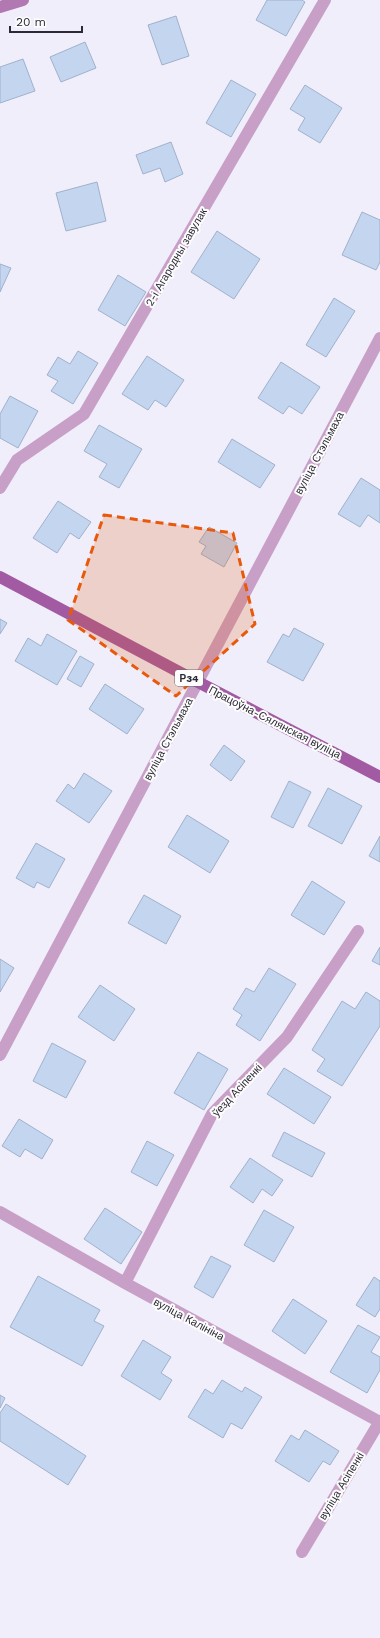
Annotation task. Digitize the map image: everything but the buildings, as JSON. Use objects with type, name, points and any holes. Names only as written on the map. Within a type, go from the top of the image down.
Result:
[{"type":"main road","name":"Працоўна-Сялянская вуліца","points":[[0,576],[380,777]]},
{"type":"street","points":[[0,7],[23,0]]},
{"type":"street","name":"2-і Агародны завулак","points":[[0,488],[17,460],[84,414],[325,0]]},
{"type":"street","name":"вуліца Стэльмаха","points":[[0,1055],[380,338]]},
{"type":"street","name":"ўезд Асіпенкі","points":[[125,1284],[212,1114],[287,1037],[358,931]]},
{"type":"street","name":"вуліца Калініна","points":[[0,1212],[125,1284],[380,1422]]},
{"type":"street","name":"вуліца Асіпенкі","points":[[302,1552],[380,1422]]},
{"type":"highlighted area","points":[[104,515],[233,533],[255,624],[176,696],[68,620]]}]
